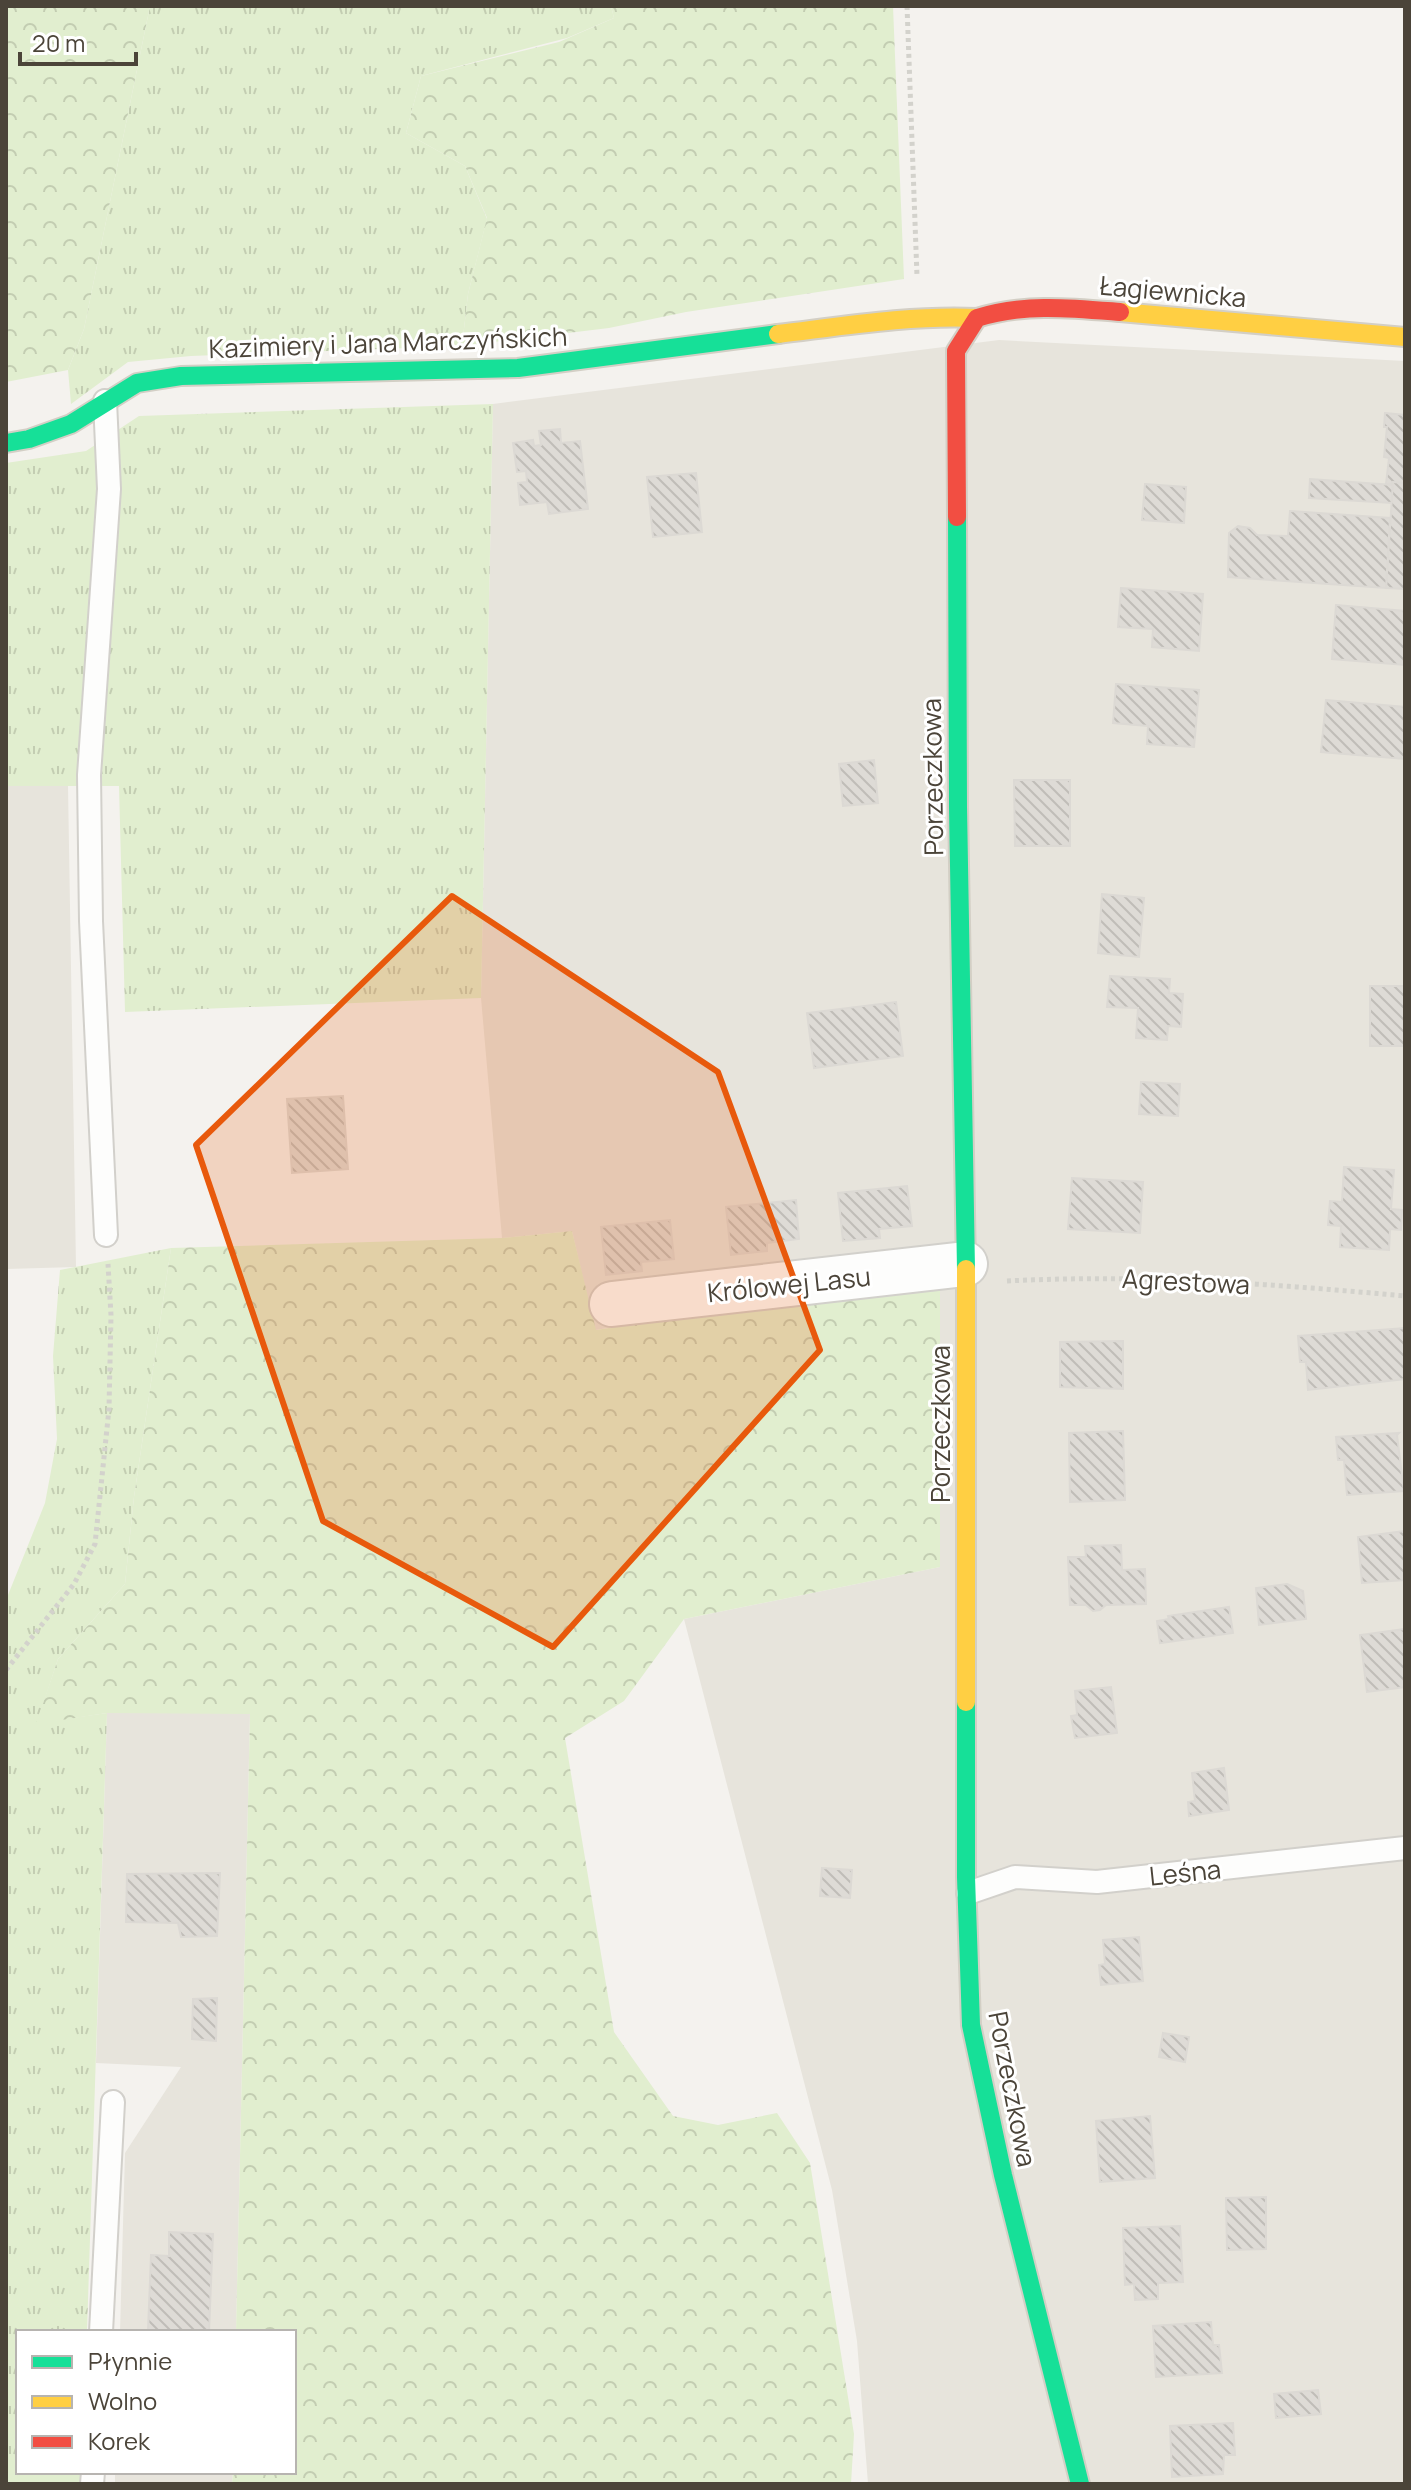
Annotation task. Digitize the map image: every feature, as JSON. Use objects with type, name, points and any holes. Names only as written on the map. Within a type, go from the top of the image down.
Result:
[{"type":"street","name":"Łagiewnicka","points":[[977,318],[1003,310],[1025,308],[1096,310],[1405,337]]},
{"type":"street","name":"Kazimiery i Jana Marczyńskich","points":[[6,443],[29,439],[71,424],[137,383],[181,376],[518,368],[895,319],[936,316],[977,318]]},
{"type":"street","name":"Porzeczkowa","points":[[977,318],[956,351],[971,2025],[981,2082],[1080,2484]]},
{"type":"street","name":"Królowej Lasu","points":[[612,1304],[965,1273]]},
{"type":"lane","points":[[105,401],[109,489],[89,775],[91,921],[106,1235]]},
{"type":"lane","name":"Leśna","points":[[968,1893],[1015,1877],[1097,1882],[1405,1848]]},
{"type":"lane","points":[[101,2330],[113,2102]]},
{"type":"path","points":[[907,6],[918,283],[936,316]]},
{"type":"path","points":[[6,1670],[74,1584],[95,1544],[109,1409],[111,1315],[106,1235]]},
{"type":"path","name":"Agrestowa","points":[[965,1273],[1153,1278],[1405,1296]]},
{"type":"highlighted area","points":[[452,896],[718,1072],[820,1350],[553,1647],[323,1521],[196,1145]]},
{"type":"shaded area","points":[[999,340],[1405,361],[1405,2484],[868,2484],[857,2341],[832,2190],[684,1619],[940,1567],[939,1276],[595,1330],[572,1231],[502,1238],[481,998],[493,404]]},
{"type":"shaded area","points":[[6,786],[68,786],[76,1267],[6,1269]]},
{"type":"shaded area","points":[[107,1713],[250,1713],[236,2330],[120,2330],[125,2153],[181,2067],[96,2063]]},
{"type":"shaded area","points":[[115,2474],[233,2474],[232,2484],[115,2484]]},
{"type":"green space","points":[[6,6],[150,6],[84,329],[68,370],[6,382]]},
{"type":"green space","points":[[150,6],[611,6],[614,18],[567,38],[421,76],[406,133],[465,166],[487,219],[468,294],[462,346],[191,356],[128,362],[71,404],[68,370],[84,329]]},
{"type":"green space","points":[[611,6],[893,6],[904,279],[686,312],[609,328],[462,346],[468,294],[487,218],[465,166],[406,133],[421,76],[559,42],[614,18]]},
{"type":"green space","points":[[493,404],[481,998],[125,1012],[119,786],[6,786],[6,463],[86,451],[139,416]]},
{"type":"green space","points":[[572,1231],[596,1330],[940,1276],[940,1567],[684,1619],[624,1701],[565,1738],[614,2032],[673,2116],[718,2125],[777,2113],[810,2163],[854,2434],[851,2484],[232,2484],[233,2474],[296,2474],[296,2330],[236,2330],[250,1714],[107,1713],[36,1724],[58,1659],[125,1584],[134,1497],[171,1248],[502,1238]]},
{"type":"green space","points":[[171,1248],[134,1497],[125,1584],[58,1659],[37,1723],[107,1713],[87,2330],[16,2330],[16,2474],[82,2474],[82,2484],[6,2484],[6,1600],[45,1503],[57,1439],[53,1356],[60,1270]]},
{"type":"building","points":[[1385,413],[1405,415],[1405,483],[1386,484],[1389,458],[1384,457]]},
{"type":"building","points":[[560,429],[561,443],[580,441],[588,509],[549,514],[547,502],[520,505],[518,483],[527,482],[526,471],[517,472],[513,443],[533,440],[534,446],[541,445],[539,431]]},
{"type":"building","points":[[696,473],[702,532],[653,537],[647,477]]},
{"type":"building","points":[[1310,479],[1393,485],[1392,503],[1309,498]]},
{"type":"building","points":[[1393,482],[1405,483],[1405,589],[1386,588]]},
{"type":"building","points":[[1145,484],[1186,487],[1184,523],[1142,520]]},
{"type":"building","points":[[1290,511],[1390,518],[1386,588],[1228,577],[1229,533],[1238,526],[1250,528],[1257,535],[1288,536]]},
{"type":"building","points":[[1121,588],[1203,594],[1199,651],[1152,647],[1153,629],[1118,627]]},
{"type":"building","points":[[1336,605],[1405,611],[1405,665],[1332,659]]},
{"type":"building","points":[[1116,684],[1199,690],[1194,747],[1147,744],[1148,726],[1113,723]]},
{"type":"building","points":[[1326,700],[1405,707],[1405,759],[1321,752]]},
{"type":"building","points":[[874,760],[878,803],[843,806],[839,764]]},
{"type":"building","points":[[1014,780],[1070,780],[1070,846],[1015,846]]},
{"type":"building","points":[[1102,894],[1144,898],[1139,957],[1098,953]]},
{"type":"building","points":[[1110,976],[1170,979],[1169,993],[1183,994],[1181,1027],[1168,1026],[1167,1040],[1136,1038],[1138,1008],[1107,1007]]},
{"type":"building","points":[[1370,986],[1405,986],[1405,1046],[1370,1046]]},
{"type":"building","points":[[896,1002],[903,1056],[814,1068],[807,1013]]},
{"type":"building","points":[[1141,1082],[1180,1084],[1178,1116],[1139,1114]]},
{"type":"building","points":[[343,1096],[348,1169],[292,1173],[287,1099]]},
{"type":"building","points":[[1344,1167],[1394,1170],[1391,1209],[1402,1210],[1401,1230],[1390,1229],[1389,1250],[1340,1247],[1341,1226],[1328,1225],[1330,1201],[1342,1202]]},
{"type":"building","points":[[1072,1178],[1143,1182],[1140,1233],[1068,1229]]},
{"type":"building","points":[[907,1186],[912,1226],[879,1229],[880,1238],[843,1241],[838,1193]]},
{"type":"building","points":[[796,1200],[799,1239],[767,1243],[767,1251],[731,1255],[726,1207]]},
{"type":"building","points":[[670,1220],[674,1259],[641,1262],[642,1271],[606,1275],[601,1227]]},
{"type":"building","points":[[1405,1328],[1405,1379],[1308,1390],[1306,1362],[1300,1362],[1298,1336]]},
{"type":"building","points":[[1123,1341],[1123,1389],[1060,1387],[1060,1342]]},
{"type":"building","points":[[1123,1431],[1125,1500],[1070,1502],[1069,1433]]},
{"type":"building","points":[[1399,1433],[1404,1491],[1347,1495],[1344,1460],[1338,1460],[1336,1437]]},
{"type":"building","points":[[1405,1531],[1405,1580],[1362,1583],[1358,1537]]},
{"type":"building","points":[[1121,1545],[1122,1570],[1145,1569],[1146,1604],[1106,1605],[1093,1611],[1086,1605],[1070,1605],[1068,1557],[1086,1557],[1085,1546]]},
{"type":"building","points":[[1287,1584],[1303,1591],[1306,1619],[1259,1625],[1256,1588]]},
{"type":"building","points":[[1229,1607],[1233,1633],[1160,1643],[1157,1621],[1169,1619],[1168,1616]]},
{"type":"building","points":[[1405,1629],[1405,1687],[1367,1692],[1360,1635]]},
{"type":"building","points":[[1111,1687],[1117,1733],[1075,1738],[1071,1716],[1077,1715],[1075,1691]]},
{"type":"building","points":[[1224,1768],[1229,1810],[1189,1816],[1188,1802],[1195,1801],[1192,1773]]},
{"type":"building","points":[[822,1868],[852,1870],[850,1898],[820,1896]]},
{"type":"building","points":[[220,1873],[217,1936],[181,1937],[178,1923],[126,1922],[127,1874]]},
{"type":"building","points":[[1139,1937],[1143,1981],[1101,1985],[1099,1965],[1105,1964],[1103,1940]]},
{"type":"building","points":[[217,1998],[216,2041],[192,2039],[193,1999]]},
{"type":"building","points":[[1163,2033],[1189,2037],[1185,2062],[1159,2057]]},
{"type":"building","points":[[1150,2116],[1155,2178],[1100,2182],[1096,2121]]},
{"type":"building","points":[[1266,2197],[1266,2249],[1227,2250],[1226,2198]]},
{"type":"building","points":[[1180,2226],[1183,2282],[1158,2283],[1158,2299],[1135,2300],[1134,2284],[1125,2285],[1123,2228]]},
{"type":"building","points":[[169,2232],[213,2234],[209,2330],[148,2330],[151,2255],[169,2256]]},
{"type":"building","points":[[1211,2322],[1213,2345],[1219,2345],[1222,2373],[1156,2377],[1153,2326]]},
{"type":"building","points":[[1318,2390],[1321,2414],[1276,2418],[1274,2394]]},
{"type":"building","points":[[1233,2423],[1235,2455],[1224,2455],[1223,2474],[1172,2477],[1170,2426]]},
{"type":"traffic: fast","points":[[6,443],[29,439],[71,424],[137,383],[181,376],[518,368],[778,334]]},
{"type":"traffic: fast","points":[[957,517],[958,807],[966,1269]]},
{"type":"traffic: fast","points":[[966,1702],[966,1877],[971,2025],[1003,2175],[1080,2484]]},
{"type":"traffic: slow","points":[[1120,312],[1405,337]]},
{"type":"traffic: slow","points":[[778,334],[902,320],[977,318]]},
{"type":"traffic: slow","points":[[966,1269],[966,1702]]},
{"type":"traffic: jam","points":[[957,517],[956,351],[977,318],[1030,308],[1120,312]]}]
